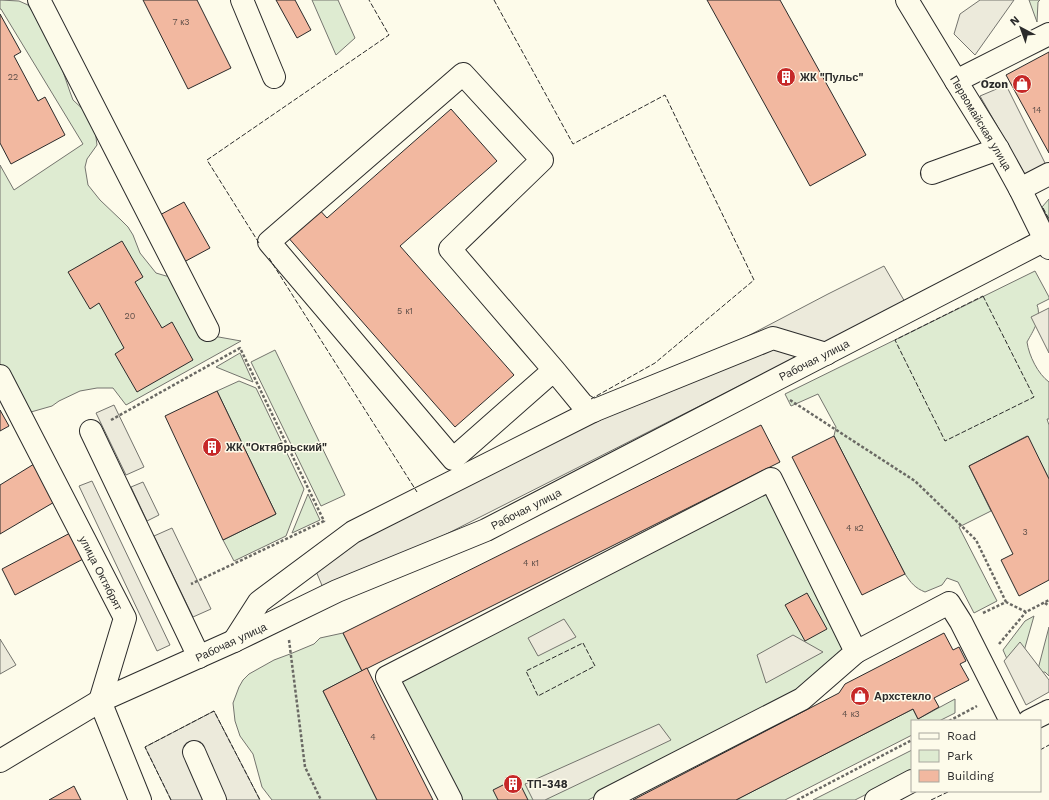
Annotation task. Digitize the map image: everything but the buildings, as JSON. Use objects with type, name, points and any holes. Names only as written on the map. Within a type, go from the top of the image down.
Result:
[{"type":"street","points":[[39,0],[208,330]]},
{"type":"street","points":[[242,0],[274,77]]},
{"type":"street","name":"Первомайская улица","points":[[914,2],[956,81],[1020,189],[1047,244]]},
{"type":"street","points":[[956,81],[1049,34]]},
{"type":"street","points":[[554,370],[453,459],[269,242],[463,74],[542,160],[450,249],[554,370],[582,404],[593,411]]},
{"type":"street","points":[[932,172],[998,150]]},
{"type":"street","points":[[1020,189],[1049,174]]},
{"type":"street","name":"Рабочая улица","points":[[0,761],[100,701],[234,641],[337,591],[486,530],[826,354],[1047,244]]},
{"type":"street","points":[[234,641],[260,602],[353,532],[593,411],[773,338],[826,354]]},
{"type":"street","name":"улица Октябрят","points":[[0,376],[125,618],[100,701]]},
{"type":"street","points":[[91,430],[199,657]]},
{"type":"street","points":[[451,800],[387,677],[771,479],[856,652]]},
{"type":"street","points":[[605,800],[802,699],[856,652],[949,604],[961,622],[1010,720]]},
{"type":"street","points":[[100,701],[140,800]]},
{"type":"street","points":[[1031,720],[1049,712]]},
{"type":"street","points":[[194,752],[215,800]]},
{"type":"street","points":[[876,800],[908,789]]},
{"type":"path","points":[[91,430],[240,348],[324,521],[169,595]]},
{"type":"path","points":[[787,398],[915,481],[976,540],[1006,602],[1026,612]]},
{"type":"path","points":[[982,664],[1026,612],[1049,600]]},
{"type":"path","points":[[961,622],[1006,602]]},
{"type":"path","points":[[1044,602],[1049,606]]},
{"type":"path","points":[[286,616],[305,767],[321,800]]},
{"type":"path","points":[[951,720],[998,696]]},
{"type":"path","points":[[797,800],[911,741]]},
{"type":"green space","points":[[0,0],[19,1],[28,5],[46,31],[58,57],[73,100],[87,113],[95,130],[97,145],[87,159],[85,167],[88,185],[100,200],[128,227],[140,253],[156,273],[166,276],[174,275],[202,334],[241,341],[126,405],[113,388],[97,388],[80,391],[52,406],[31,412],[6,378],[0,364],[0,165],[14,190],[83,144],[0,9]]},
{"type":"green space","points":[[312,0],[338,0],[355,38],[336,55]]},
{"type":"green space","points":[[1029,0],[1040,0],[1038,2],[1037,22]]},
{"type":"green space","points":[[1049,199],[1049,221],[1042,207]]},
{"type":"green space","points":[[1035,271],[1049,299],[1037,305],[1038,320],[1027,342],[1035,364],[1041,374],[1049,382],[1049,419],[1047,419],[1049,425],[1049,479],[1027,436],[969,466],[991,511],[959,527],[997,601],[974,613],[958,582],[947,578],[942,585],[925,592],[918,589],[911,583],[834,436],[836,427],[818,394],[791,406],[785,394]]},
{"type":"green space","points":[[275,350],[345,495],[321,506],[251,362]]},
{"type":"green space","points":[[240,353],[253,382],[216,367]]},
{"type":"green space","points":[[239,381],[256,388],[304,489],[286,536],[234,561],[223,540],[276,514],[217,391]]},
{"type":"green space","points":[[770,490],[847,648],[801,693],[588,800],[457,800],[397,679]]},
{"type":"green space","points":[[308,494],[320,520],[292,533]]},
{"type":"green space","points":[[1034,616],[1016,679],[1003,650],[1025,621]]},
{"type":"green space","points":[[1049,627],[1049,676],[1045,672],[1037,673]]},
{"type":"green space","points":[[343,633],[362,671],[323,691],[377,800],[272,800],[262,787],[253,754],[240,736],[235,721],[233,703],[239,687],[249,674],[274,660],[314,644],[320,638]]},
{"type":"green space","points":[[955,699],[955,713],[941,720],[911,720],[911,736],[785,800],[736,800],[913,709],[918,719]]},
{"type":"green space","points":[[911,751],[911,772],[855,800],[813,800]]},
{"type":"shaded area","points":[[980,0],[1014,0],[975,55],[954,34],[960,14]]},
{"type":"shaded area","points":[[1006,85],[1047,167],[1027,178],[980,96]]},
{"type":"shaded area","points":[[884,266],[905,302],[326,595],[313,564]]},
{"type":"shaded area","points":[[1049,308],[1049,353],[1031,317]]},
{"type":"shaded area","points":[[114,405],[144,467],[126,475],[96,413]]},
{"type":"shaded area","points":[[92,481],[170,645],[157,651],[79,486]]},
{"type":"shaded area","points":[[143,482],[159,515],[147,521],[131,487]]},
{"type":"shaded area","points":[[172,528],[211,609],[193,617],[154,536]]},
{"type":"shaded area","points":[[564,619],[576,637],[538,656],[528,638]]},
{"type":"shaded area","points":[[793,635],[823,652],[766,683],[757,655]]},
{"type":"shaded area","points":[[0,639],[16,665],[0,674]]},
{"type":"shaded area","points":[[1020,642],[1049,680],[1049,692],[1026,705],[1004,661]]},
{"type":"shaded area","points":[[214,711],[260,800],[171,800],[145,747]]},
{"type":"shaded area","points":[[659,724],[671,740],[545,800],[533,800],[525,784]]},
{"type":"fence","points":[[259,243],[207,160],[389,35],[369,0]]},
{"type":"fence","points":[[494,0],[573,144],[665,95],[754,280],[655,363],[591,399]]},
{"type":"fence","points":[[1043,208],[1049,219]]},
{"type":"fence","points":[[269,258],[417,492]]},
{"type":"fence","points":[[983,296],[1034,397],[945,441],[895,340],[983,296]]},
{"type":"fence","points":[[583,643],[595,666],[538,696],[526,671],[583,643]]},
{"type":"fence","points":[[171,800],[145,747],[214,711],[260,800]]},
{"type":"fence","points":[[1041,749],[1049,745]]},
{"type":"fence","points":[[931,800],[948,792]]},
{"type":"place","name":"ЖК \"Пульс\"","points":[[786,77]]},
{"type":"place","name":"Ozon","points":[[1022,84]]},
{"type":"place","name":"ЖК \"Октябрьский\"","points":[[212,447]]},
{"type":"place","name":"Архстекло","points":[[860,696]]},
{"type":"place","name":"ТП-348","points":[[513,784]]}]
